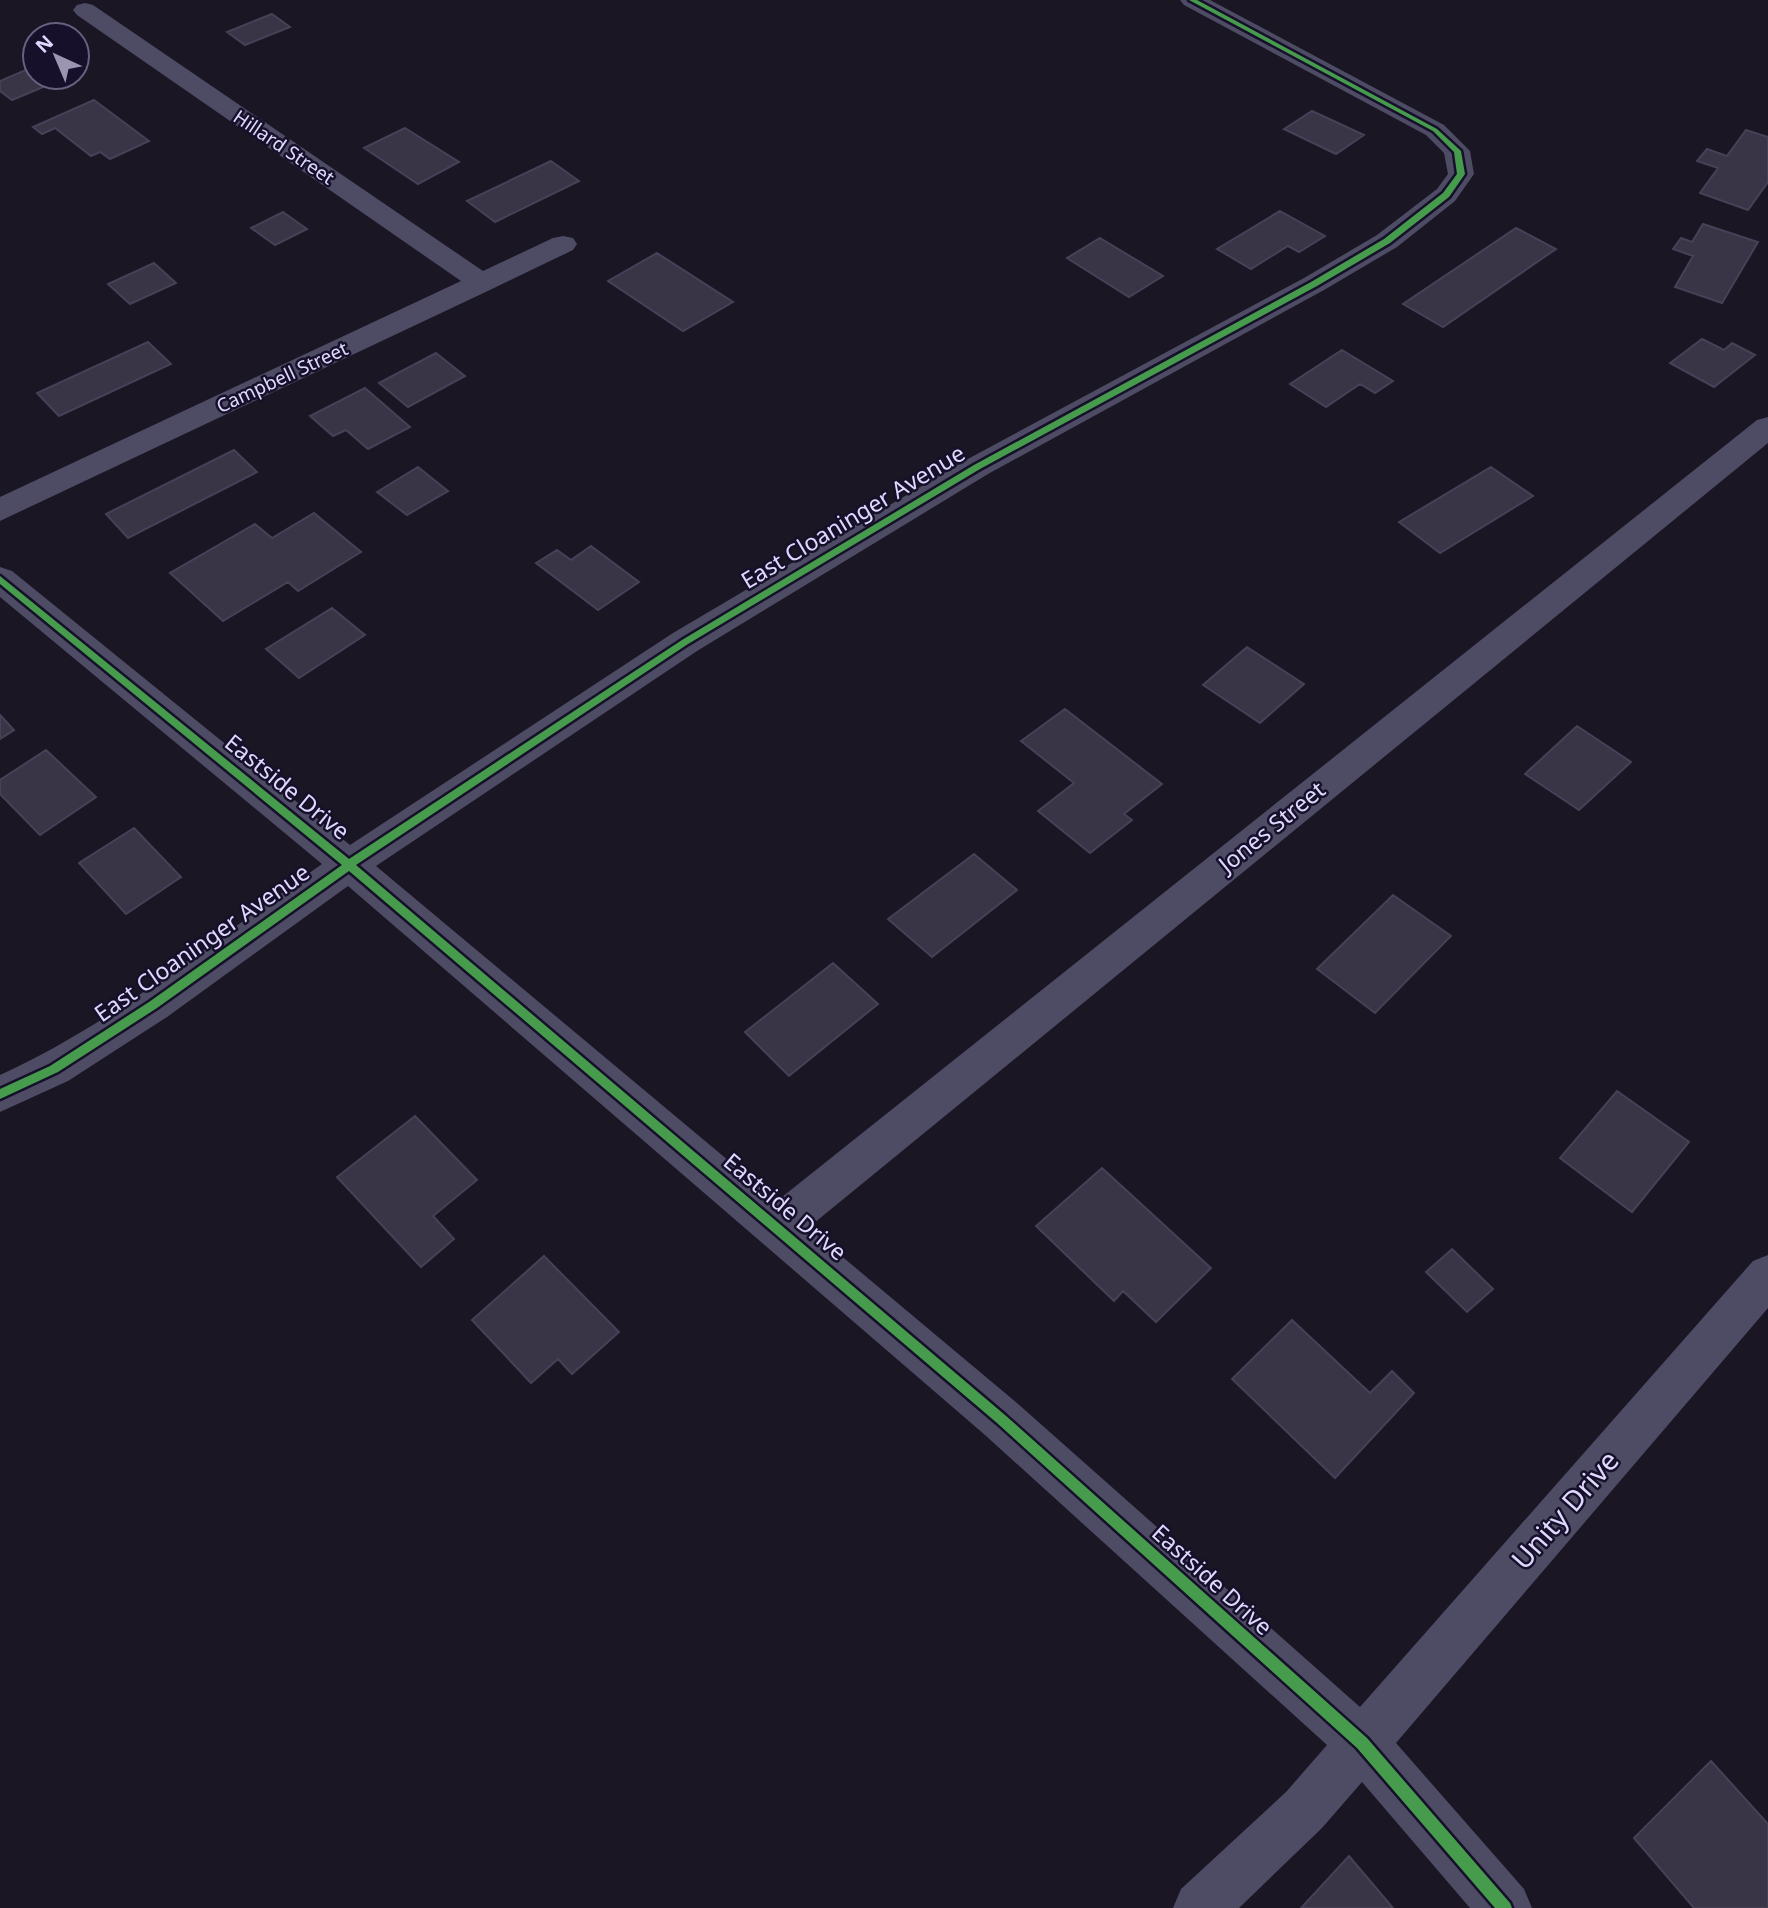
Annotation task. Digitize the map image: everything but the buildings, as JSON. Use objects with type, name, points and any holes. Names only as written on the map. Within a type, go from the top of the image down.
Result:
[{"type":"street","name":"East Cloaninger Avenue","points":[[0,1094],[54,1069],[153,1005],[349,865],[685,642],[977,467],[1314,284],[1387,241],[1446,195],[1461,174],[1457,151],[1435,130],[1192,0]]},
{"type":"street","name":"Hillard Street","points":[[85,10],[482,283]]},
{"type":"street","name":"Campbell Street","points":[[0,510],[563,244]]},
{"type":"street","name":"Jones Street","points":[[776,1228],[1768,427]]},
{"type":"street","name":"Eastside Drive","points":[[0,579],[349,865],[1001,1419],[1362,1743],[1505,1908]]},
{"type":"street","name":"Unity Drive","points":[[1200,1908],[1304,1810],[1768,1276]]},
{"type":"cycle path","points":[[0,1094],[54,1069],[153,1005],[349,865],[685,642],[977,467],[1314,284],[1387,241],[1446,195],[1461,174],[1457,151],[1435,130],[1192,0]]},
{"type":"cycle path","points":[[0,579],[349,865],[1001,1419],[1362,1743],[1505,1908]]}]
